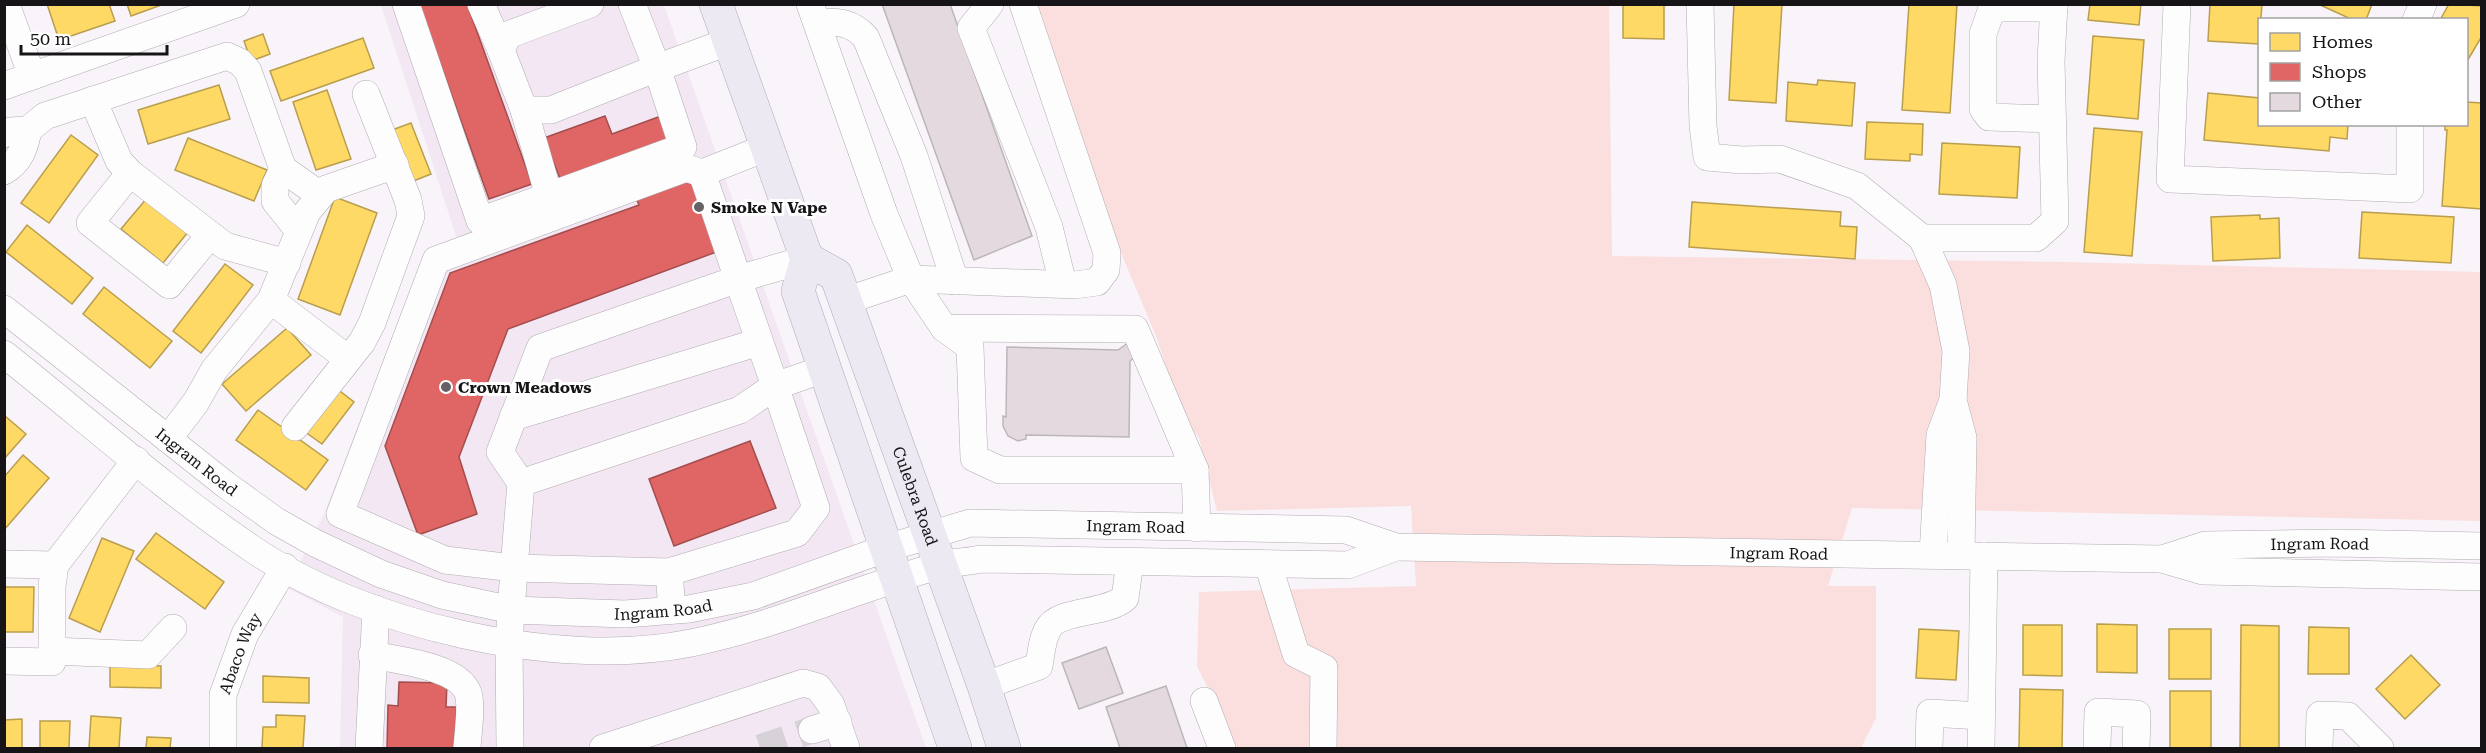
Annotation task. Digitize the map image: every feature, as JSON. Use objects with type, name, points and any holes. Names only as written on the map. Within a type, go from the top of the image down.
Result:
[{"type":"main road","points":[[716,4],[807,260],[798,291],[955,748]]},
{"type":"main road","name":"Culebra Road","points":[[807,260],[836,275],[984,686],[1004,748]]},
{"type":"street","points":[[6,4],[32,76]]},
{"type":"street","points":[[4,86],[236,4]]},
{"type":"street","points":[[406,4],[480,221],[683,147],[657,68],[632,4]]},
{"type":"street","points":[[481,4],[524,110],[549,196]]},
{"type":"street","points":[[501,50],[508,35],[590,4]]},
{"type":"street","points":[[990,4],[971,28],[1048,227],[1064,284]]},
{"type":"street","points":[[845,301],[911,279],[1064,284],[1097,282],[1106,270],[1107,253],[1023,4]]},
{"type":"street","points":[[1701,4],[1703,126],[1707,157],[1742,160],[1780,159],[1857,186],[1922,238],[1943,285],[1956,351],[1953,400],[1940,435],[1934,554]]},
{"type":"street","points":[[2177,4],[2170,179],[2410,189],[2410,126]]},
{"type":"street","points":[[2417,18],[2423,4]]},
{"type":"street","points":[[1922,238],[2036,238],[2055,221],[2051,61],[2054,6],[2001,8],[1991,11],[1983,34],[1983,109],[1989,117],[2052,119]]},
{"type":"street","points":[[813,13],[858,28],[866,38],[914,156],[955,281]]},
{"type":"street","points":[[813,13],[884,214],[911,279],[944,328],[970,347],[974,458],[1000,470],[1195,470]]},
{"type":"street","points":[[524,110],[551,110],[730,41]]},
{"type":"street","points":[[4,171],[19,159],[26,144],[16,132],[45,116],[227,56],[240,62],[248,71],[284,170],[320,195]]},
{"type":"street","points":[[295,427],[348,359],[372,323],[411,216],[408,200],[366,94]]},
{"type":"street","points":[[93,100],[119,160],[130,173],[225,246],[287,263]]},
{"type":"street","points":[[326,548],[436,260],[686,168],[702,173],[768,147]]},
{"type":"street","points":[[168,439],[196,402],[214,370],[271,300],[307,212],[320,195],[326,189],[394,165]]},
{"type":"street","points":[[284,170],[275,186],[275,201],[299,231]]},
{"type":"street","points":[[130,173],[90,223],[169,285],[210,235]]},
{"type":"street","points":[[340,514],[445,560],[514,568],[669,572],[798,533],[816,508],[702,173]]},
{"type":"street","points":[[372,655],[441,671],[460,680],[468,694],[468,739],[510,740],[509,643],[521,483],[500,452],[540,348],[738,279],[807,260]]},
{"type":"street","points":[[271,300],[348,359]]},
{"type":"street","name":"Ingram Road","points":[[4,309],[276,521],[381,574],[442,595],[512,610],[625,614],[672,610],[753,596],[887,548],[970,524],[1346,530],[1396,547],[2162,559],[2203,571],[2481,577]]},
{"type":"street","points":[[944,328],[1135,329],[1195,470],[1197,528]]},
{"type":"street","points":[[513,417],[759,342]]},
{"type":"street","name":"Ingram Road","points":[[4,354],[244,544],[306,579],[376,609],[439,628],[509,643],[577,649],[624,649],[689,644],[761,626],[940,565],[981,559],[1348,565],[1396,547]]},
{"type":"street","points":[[521,483],[740,410],[775,386],[824,369]]},
{"type":"street","points":[[1953,400],[1964,438],[1972,555],[1984,603],[1981,748]]},
{"type":"street","points":[[4,661],[52,662],[52,586],[55,565],[136,460]]},
{"type":"street","name":"Ingram Road","points":[[2162,559],[2205,545],[2335,543],[2481,546]]},
{"type":"street","points":[[984,686],[1039,666],[1048,628],[1058,618],[1115,607],[1125,598],[1130,562]]},
{"type":"street","points":[[4,564],[55,565]]},
{"type":"street","points":[[1268,564],[1296,654],[1324,668],[1323,748]]},
{"type":"street","name":"Abaco Way","points":[[223,748],[223,695],[245,634],[285,567]]},
{"type":"street","points":[[669,572],[672,610]]},
{"type":"street","points":[[369,748],[376,609]]},
{"type":"street","points":[[52,651],[148,656],[173,628]]},
{"type":"street","points":[[603,748],[803,683],[818,687],[831,705],[846,748]]},
{"type":"street","points":[[1204,700],[1222,748]]},
{"type":"street","points":[[2097,748],[2098,712],[2137,714],[2136,748]]},
{"type":"street","points":[[1929,748],[1930,713],[1981,716]]},
{"type":"street","points":[[2319,748],[2320,714],[2348,716],[2380,748]]},
{"type":"street","points":[[812,730],[838,722]]},
{"type":"shaded area","points":[[381,5],[664,5],[926,748],[340,748],[343,617],[287,588],[324,514],[426,249],[457,239]]},
{"type":"shaded area","points":[[1037,5],[1609,5],[1612,256],[2065,262],[2481,272],[2481,521],[1852,508],[1828,586],[1876,586],[1876,718],[1861,748],[1237,748],[1197,666],[1199,592],[1416,586],[1411,506],[1217,511],[1199,438],[1183,417],[1156,336],[1121,253]]},
{"type":"building: Homes","points":[[47,4],[109,4],[115,21],[59,40]]},
{"type":"building: Homes","points":[[127,4],[164,4],[131,16]]},
{"type":"building: Homes","points":[[1623,4],[1669,4],[1664,6],[1664,39],[1623,38]]},
{"type":"building: Homes","points":[[1734,4],[1782,4],[1776,103],[1729,100]]},
{"type":"building: Homes","points":[[1909,4],[1957,4],[1950,113],[1902,110]]},
{"type":"building: Homes","points":[[2090,4],[2141,4],[2139,25],[2088,20]]},
{"type":"building: Homes","points":[[2210,4],[2262,4],[2261,18],[2258,18],[2258,44],[2208,41]]},
{"type":"building: Homes","points":[[2318,4],[2372,4],[2367,18],[2349,18]]},
{"type":"building: Homes","points":[[2449,4],[2482,6],[2482,36],[2468,60],[2468,18],[2441,18]]},
{"type":"building: Homes","points":[[263,34],[270,54],[251,61],[244,41]]},
{"type":"building: Homes","points":[[2093,36],[2144,40],[2138,119],[2087,114]]},
{"type":"building: Homes","points":[[363,38],[374,68],[281,101],[270,71]]},
{"type":"building: Homes","points":[[1818,80],[1855,83],[1852,126],[1786,121],[1788,82],[1817,85]]},
{"type":"building: Homes","points":[[219,85],[230,119],[148,144],[138,110]]},
{"type":"building: Homes","points":[[327,90],[351,159],[316,170],[293,102]]},
{"type":"building: Homes","points":[[2208,93],[2258,98],[2258,126],[2348,126],[2347,139],[2330,137],[2329,151],[2204,140]]},
{"type":"building: Homes","points":[[2468,102],[2482,103],[2482,209],[2442,206],[2447,130],[2445,126],[2468,126]]},
{"type":"building: Homes","points":[[1867,122],[1923,124],[1922,155],[1910,154],[1910,161],[1865,159]]},
{"type":"building: Homes","points":[[411,123],[431,174],[411,182],[392,130]]},
{"type":"building: Homes","points":[[2094,128],[2142,132],[2132,256],[2084,252]]},
{"type":"building: Homes","points":[[71,135],[98,155],[49,223],[21,203]]},
{"type":"building: Homes","points":[[188,138],[267,170],[254,201],[175,170]]},
{"type":"building: Homes","points":[[1942,143],[2020,147],[2017,198],[1939,194]]},
{"type":"building: Homes","points":[[335,197],[377,213],[340,315],[298,299]]},
{"type":"building: Homes","points":[[147,198],[188,232],[163,263],[121,229]]},
{"type":"building: Homes","points":[[1692,202],[1841,212],[1840,226],[1857,227],[1855,259],[1689,247]]},
{"type":"building: Homes","points":[[2362,212],[2454,217],[2451,263],[2359,258]]},
{"type":"building: Homes","points":[[2260,215],[2260,219],[2279,218],[2280,258],[2213,261],[2211,217]]},
{"type":"building: Homes","points":[[27,225],[93,278],[72,304],[6,252]]},
{"type":"building: Homes","points":[[225,264],[253,285],[201,353],[173,331]]},
{"type":"building: Homes","points":[[104,287],[172,341],[150,368],[83,314]]},
{"type":"building: Homes","points":[[287,328],[311,355],[246,411],[222,384]]},
{"type":"building: Homes","points":[[336,388],[354,402],[322,444],[304,431]]},
{"type":"building: Homes","points":[[258,410],[328,460],[306,490],[236,440]]},
{"type":"building: Homes","points":[[4,415],[26,434],[4,459]]},
{"type":"building: Homes","points":[[23,455],[49,478],[4,530],[4,477]]},
{"type":"building: Homes","points":[[156,533],[224,582],[205,609],[136,559]]},
{"type":"building: Homes","points":[[102,538],[134,551],[100,632],[69,618]]},
{"type":"building: Homes","points":[[4,587],[34,587],[33,632],[4,632]]},
{"type":"building: Homes","points":[[2097,624],[2137,625],[2137,673],[2097,672]]},
{"type":"building: Homes","points":[[2023,625],[2062,625],[2062,676],[2023,675]]},
{"type":"building: Homes","points":[[2241,625],[2279,626],[2279,748],[2240,748]]},
{"type":"building: Homes","points":[[2309,627],[2349,628],[2349,674],[2308,674]]},
{"type":"building: Homes","points":[[1919,629],[1959,631],[1956,680],[1916,678]]},
{"type":"building: Homes","points":[[2169,629],[2211,629],[2211,679],[2169,679]]},
{"type":"building: Homes","points":[[2411,655],[2440,685],[2405,719],[2376,689]]},
{"type":"building: Homes","points":[[110,664],[161,666],[161,688],[110,687]]},
{"type":"building: Homes","points":[[263,676],[309,678],[309,703],[263,702]]},
{"type":"building: Homes","points":[[2020,689],[2063,690],[2062,748],[2019,748]]},
{"type":"building: Homes","points":[[2170,691],[2211,691],[2211,748],[2170,748]]},
{"type":"building: Homes","points":[[276,715],[305,716],[303,748],[262,748],[263,727],[276,727]]},
{"type":"building: Homes","points":[[91,716],[121,718],[119,748],[89,748]]},
{"type":"building: Homes","points":[[22,719],[22,748],[4,748],[4,720]]},
{"type":"building: Homes","points":[[40,721],[70,721],[69,748],[40,748]]},
{"type":"building: Homes","points":[[147,737],[171,738],[170,748],[146,748]]},
{"type":"building: Shops","points":[[419,4],[467,4],[532,184],[489,199]]},
{"type":"building: Shops","points":[[605,116],[612,134],[661,116],[671,141],[561,181],[544,138]]},
{"type":"building: Shops","name":"Crown Meadows","points":[[693,178],[719,251],[508,329],[459,457],[477,514],[418,535],[385,446],[450,273],[639,205],[636,198]]},
{"type":"building: Shops","points":[[750,441],[776,508],[674,546],[649,479]]},
{"type":"building: Shops","points":[[399,682],[447,683],[446,707],[456,707],[455,748],[387,748],[388,705],[398,706]]},
{"type":"building: Other","points":[[882,4],[950,4],[1032,236],[974,260]]},
{"type":"building: Other","points":[[1132,340],[1141,352],[1130,361],[1129,437],[1026,435],[1026,439],[1018,441],[1008,436],[1003,426],[1003,416],[1006,417],[1007,347],[1118,350]]},
{"type":"building: Other","points":[[1106,647],[1123,693],[1079,709],[1062,663]]},
{"type":"building: Other","points":[[1166,686],[1187,748],[1120,748],[1106,707]]},
{"type":"tunnel","points":[[760,748],[812,730]]},
{"type":"place","name":"Smoke N Vape","points":[[699,207]]},
{"type":"place","name":"Crown Meadows","points":[[446,387]]}]
